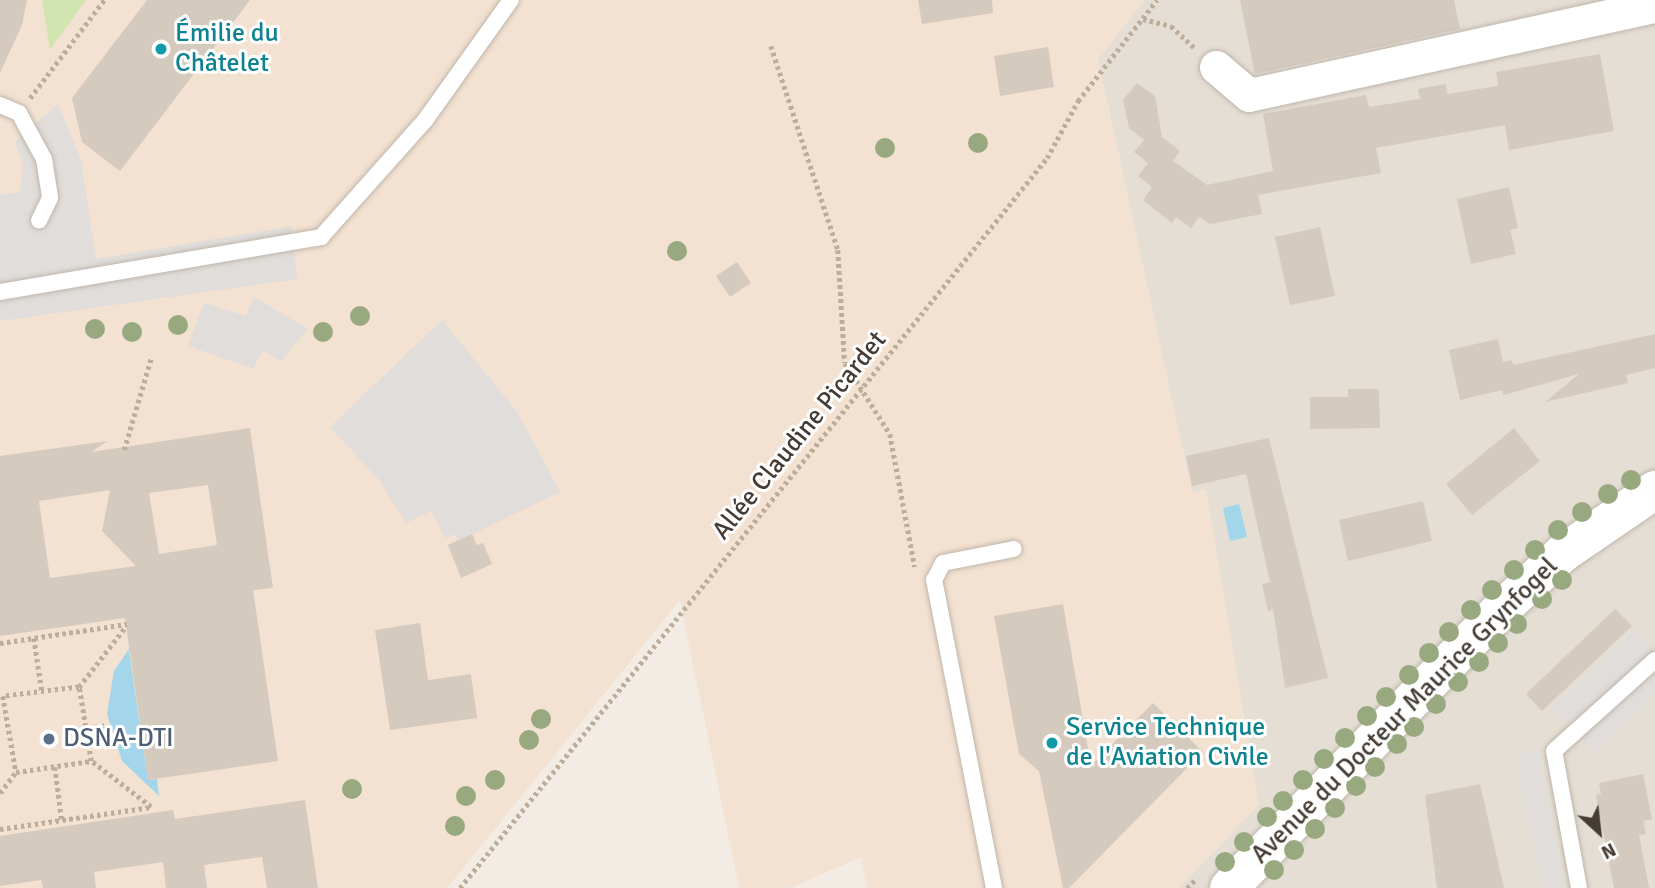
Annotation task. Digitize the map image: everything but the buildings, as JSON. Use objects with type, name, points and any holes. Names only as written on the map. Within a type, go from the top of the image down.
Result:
[{"type":"street","points":[[1216,67],[1249,95],[1655,6]]},
{"type":"street","name":"Avenue du Docteur Maurice Grynfogel","points":[[1229,888],[1496,614],[1563,553],[1655,490]]},
{"type":"lane","points":[[0,292],[321,237],[426,118],[511,0]]},
{"type":"lane","points":[[0,106],[19,113],[44,159],[50,198],[39,221]]},
{"type":"lane","points":[[994,888],[934,580],[943,563],[1014,549]]},
{"type":"lane","points":[[1579,888],[1554,751],[1655,660]]},
{"type":"path","points":[[19,113],[104,0]]},
{"type":"path","name":"Allée Claudine Picardet","points":[[460,888],[1047,158],[1078,101],[1157,0]]},
{"type":"path","points":[[1143,19],[1171,26],[1216,67]]},
{"type":"path","points":[[771,46],[838,250],[845,363],[890,433],[922,601],[937,598]]},
{"type":"path","points":[[124,450],[151,358]]},
{"type":"path","points":[[0,643],[127,624],[79,687],[2,695],[16,772]]},
{"type":"path","points":[[34,638],[42,691]]},
{"type":"path","points":[[0,829],[151,807],[91,761],[79,687]]},
{"type":"path","points":[[87,728],[108,725]]},
{"type":"path","points":[[0,735],[10,733]]},
{"type":"path","points":[[0,793],[16,772],[91,761]]},
{"type":"path","points":[[55,767],[62,820]]},
{"type":"shaded area","name":"DSNA-DTI","points":[[0,0],[1144,0],[1098,60],[1192,493],[1206,489],[1259,805],[1178,888],[867,888],[861,857],[790,888],[739,888],[680,600],[447,888],[0,888]]},
{"type":"shaded area","points":[[1144,0],[1655,0],[1655,888],[1178,888],[1259,805],[1206,489],[1192,493],[1098,59]]},
{"type":"shaded area","points":[[58,104],[81,160],[96,259],[292,226],[297,279],[0,321],[0,195],[20,192],[23,166],[15,142]]},
{"type":"shaded area","points":[[254,297],[308,329],[281,361],[263,351],[253,368],[188,346],[204,303],[246,316]]},
{"type":"shaded area","points":[[442,320],[518,413],[560,492],[458,541],[455,534],[445,538],[431,511],[406,523],[380,481],[330,427]]},
{"type":"shaded area","points":[[1635,631],[1655,652],[1655,696],[1594,753],[1552,708]]},
{"type":"shaded area","points":[[1538,750],[1564,888],[1543,888],[1515,754]]},
{"type":"green space","points":[[42,0],[86,0],[50,50]]},
{"type":"water","points":[[1239,504],[1247,537],[1230,541],[1223,508]]},
{"type":"water","points":[[137,637],[129,651],[148,780],[157,779],[159,796],[122,761],[107,714],[114,671]]},
{"type":"place","name":"Émilie du Châtelet","points":[[161,49]]},
{"type":"place","name":"DSNA-DTI","points":[[49,739]]},
{"type":"place","name":"Service Technique de l'Aviation Civile","points":[[1052,743]]}]
